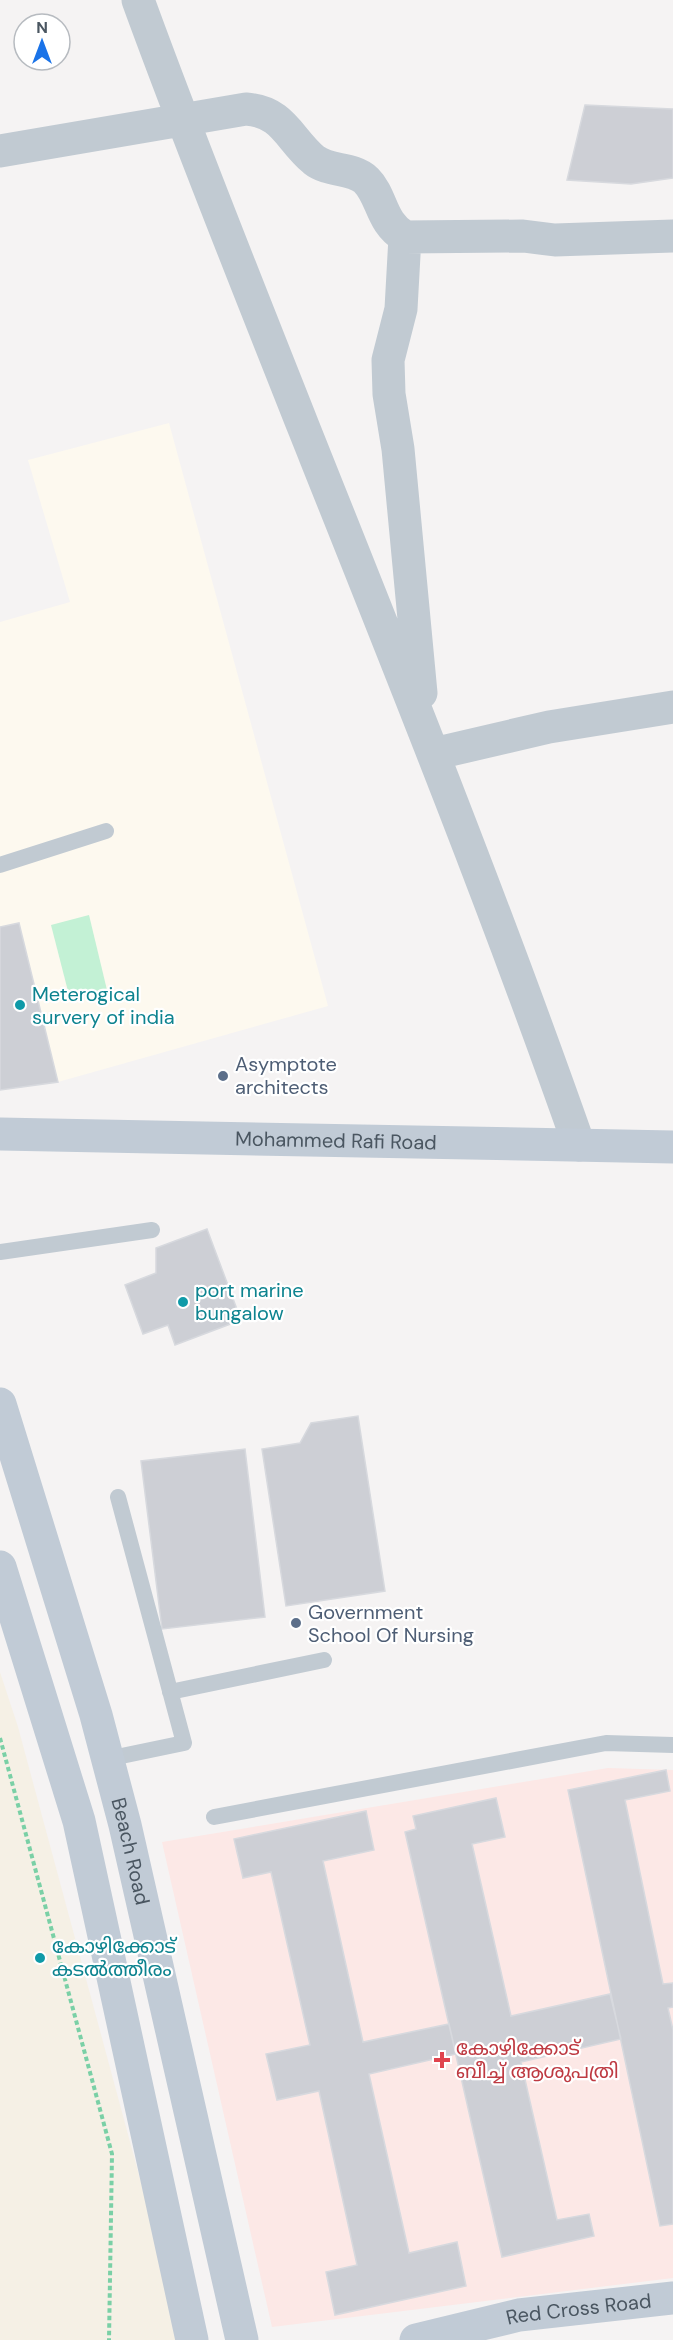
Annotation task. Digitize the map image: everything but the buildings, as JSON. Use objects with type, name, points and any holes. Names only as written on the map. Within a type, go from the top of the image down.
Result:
[{"type":"main road","name":"Mohammed Rafi Road","points":[[0,1134],[673,1147]]},
{"type":"main road","name":"Beach Road","points":[[0,1404],[92,1703],[125,1825],[242,2340]]},
{"type":"main road","points":[[0,1567],[79,1821],[192,2340]]},
{"type":"main road","name":"Red Cross Road","points":[[416,2340],[519,2315],[673,2298]]},
{"type":"street","points":[[138,0],[182,121],[525,992],[579,1145]]},
{"type":"street","points":[[0,151],[246,109],[261,110],[273,116],[316,162],[358,175],[366,180],[388,222],[395,231],[405,237],[524,236],[555,240],[673,236]]},
{"type":"street","points":[[405,237],[401,309],[388,360],[389,394],[398,449],[429,744]]},
{"type":"street","points":[[429,744],[673,707]]},
{"type":"lane","points":[[0,865],[106,831]]},
{"type":"lane","points":[[0,1252],[152,1230]]},
{"type":"lane","points":[[107,1759],[184,1743],[118,1497]]},
{"type":"lane","points":[[170,1692],[324,1660]]},
{"type":"lane","points":[[214,1817],[606,1743],[673,1745]]},
{"type":"path","points":[[0,1738],[112,2154],[109,2340]]},
{"type":"shaded area","points":[[169,423],[328,1006],[58,1082],[0,1090],[0,622],[70,602],[28,460]]},
{"type":"shaded area","name":"കോഴിക്കോട് ബീച്ച് ആശുപത്രി","points":[[608,1768],[673,1770],[673,2278],[272,2327],[162,1842]]},
{"type":"green space","points":[[89,915],[107,990],[70,999],[51,925]]},
{"type":"sand","name":"കോഴിക്കോട് കടൽത്തീരം","points":[[0,1672],[18,1727],[143,2190],[180,2340],[0,2340]]},
{"type":"place","name":"Meterogical survery of india","points":[[20,1005]]},
{"type":"place","name":"Asymptote architects","points":[[223,1076]]},
{"type":"place","name":"port marine bungalow","points":[[183,1302]]},
{"type":"place","name":"Government School Of Nursing","points":[[296,1623]]},
{"type":"place","name":"കോഴിക്കോട് കടൽത്തീരം","points":[[40,1958]]},
{"type":"place","name":"കോഴിക്കോട് ബീച്ച് ആശുപത്രി","points":[[442,2060]]}]
